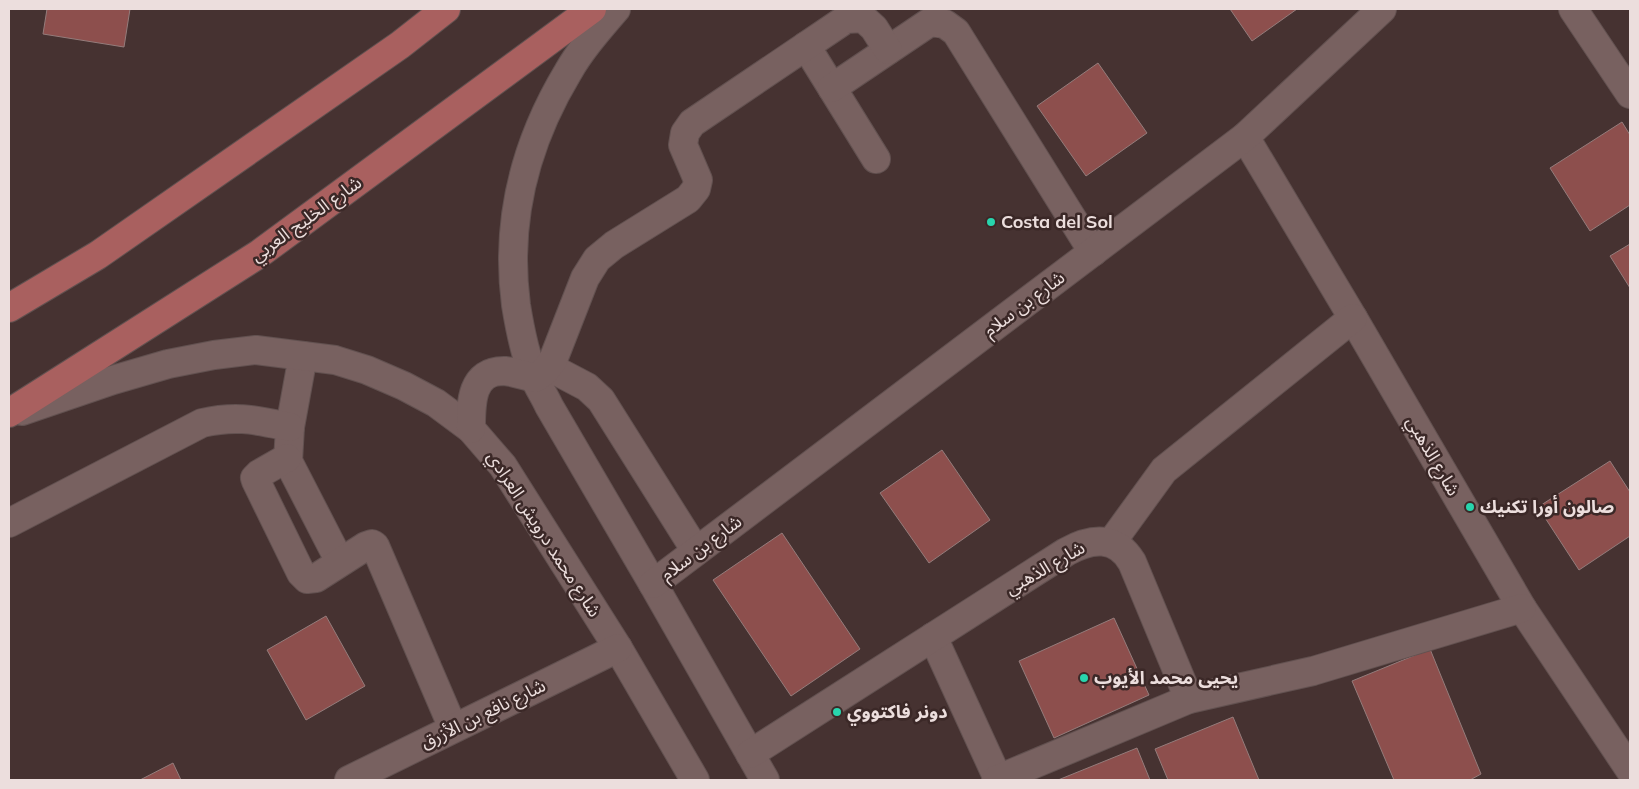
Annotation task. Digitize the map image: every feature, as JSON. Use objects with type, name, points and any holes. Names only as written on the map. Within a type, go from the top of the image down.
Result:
[{"type":"main road","points":[[9,308],[98,255],[392,51],[446,9]]},
{"type":"main road","name":"شارع الخليج العربي","points":[[9,414],[258,254],[592,9]]},
{"type":"street","points":[[616,9],[595,33],[568,71],[536,134],[519,193],[514,226],[512,258],[518,320],[526,354],[542,373],[549,406],[653,584],[754,769]]},
{"type":"street","name":"شارع بن سلام","points":[[653,584],[1245,137],[1382,9]]},
{"type":"street","points":[[1573,9],[1630,94]]},
{"type":"street","points":[[542,373],[553,360],[585,278],[597,259],[614,245],[688,199],[696,189],[698,180],[683,146],[685,133],[692,123],[846,19],[863,18],[874,28],[888,50]]},
{"type":"street","points":[[832,88],[930,22],[945,24],[956,32],[1093,252]]},
{"type":"street","points":[[806,46],[876,159]]},
{"type":"street","name":"شارع الذهبي","points":[[1245,137],[1522,608],[1630,770]]},
{"type":"street","points":[[1111,543],[1164,470],[1353,318]]},
{"type":"street","name":"شارع محمد درويش العرادي","points":[[9,414],[168,364],[256,350],[334,360],[366,370],[404,386],[436,403],[471,429],[503,466],[618,648],[695,780]]},
{"type":"street","points":[[303,356],[290,427],[287,458],[340,562]]},
{"type":"street","points":[[471,429],[472,394],[484,377],[494,372],[542,373],[587,387],[601,400],[696,551]]},
{"type":"street","points":[[9,523],[202,423],[222,419],[244,418],[290,427]]},
{"type":"street","points":[[287,458],[255,478],[301,573],[307,579],[311,579],[366,546],[372,544],[375,546],[453,728]]},
{"type":"street","name":"شارع الذهبي","points":[[754,769],[933,636],[1078,546],[1089,542],[1111,543],[1127,554],[1189,699]]},
{"type":"street","points":[[933,636],[997,780],[1189,699],[1313,671],[1522,608]]},
{"type":"street","name":"شارع نافع بن الأزرق","points":[[348,780],[618,648]]},
{"type":"street","points":[[642,690],[671,720],[710,780]]},
{"type":"building","points":[[47,9],[130,9],[124,47],[43,34]]},
{"type":"building","points":[[1230,9],[1297,9],[1252,41]]},
{"type":"building","points":[[1098,63],[1147,133],[1086,176],[1037,106]]},
{"type":"building","points":[[1622,122],[1630,135],[1630,205],[1590,231],[1550,168]]},
{"type":"building","points":[[1630,244],[1630,288],[1610,256]]},
{"type":"building","points":[[942,450],[990,520],[929,563],[880,493]]},
{"type":"building","points":[[1610,461],[1630,492],[1630,536],[1579,570],[1538,507]]},
{"type":"building","points":[[782,533],[860,649],[791,696],[713,580]]},
{"type":"building","points":[[326,616],[365,686],[306,720],[267,650]]},
{"type":"building","name":"يحيى محمد الأيوب","points":[[1114,618],[1149,695],[1054,738],[1019,661]]},
{"type":"building","points":[[1430,649],[1481,774],[1470,780],[1394,780],[1352,681]]},
{"type":"building","points":[[1233,717],[1259,780],[1168,780],[1155,749]]},
{"type":"building","points":[[1137,748],[1150,780],[1058,780]]},
{"type":"building","points":[[173,763],[181,780],[140,780]]},
{"type":"place","name":"Costa del Sol","points":[[991,222]]},
{"type":"place","name":"صالون أورا تكنيك","points":[[1470,507]]},
{"type":"place","name":"يحيى محمد الأيوب","points":[[1084,678]]},
{"type":"place","name":"دونر فاكتووي","points":[[837,712]]}]
